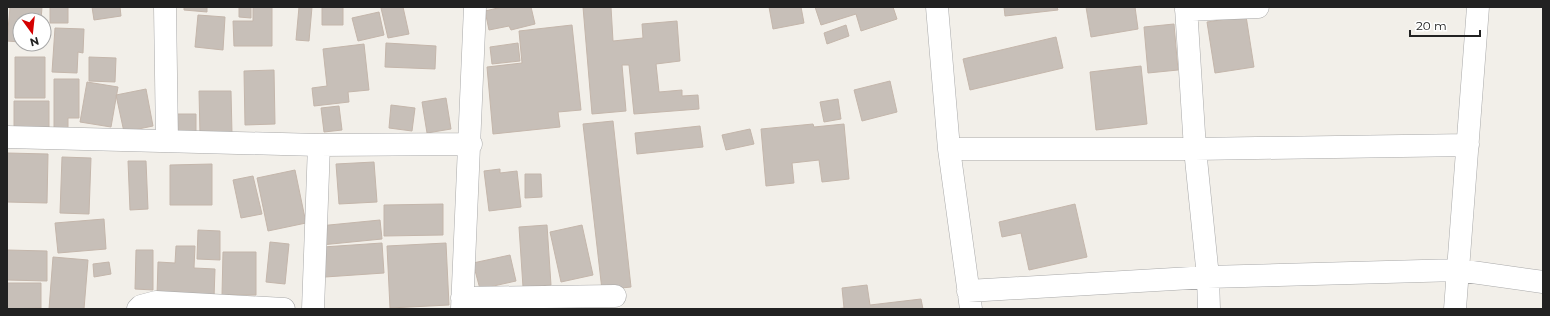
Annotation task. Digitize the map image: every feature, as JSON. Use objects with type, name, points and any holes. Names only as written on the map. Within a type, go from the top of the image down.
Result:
[{"type":"street","points":[[164,7],[167,142]]},
{"type":"street","points":[[475,7],[471,144],[462,304],[614,296]]},
{"type":"street","points":[[937,7],[949,149],[970,300],[1208,277],[1458,270],[1543,282]]},
{"type":"street","points":[[1209,309],[1208,277],[1195,149],[1186,8],[1258,7]]},
{"type":"street","points":[[1455,309],[1478,7]]},
{"type":"street","points":[[7,137],[319,145],[471,144]]},
{"type":"street","points":[[313,309],[319,145]]},
{"type":"street","points":[[949,149],[1195,149],[1468,145]]},
{"type":"street","points":[[138,309],[141,306],[156,302],[284,309]]},
{"type":"building","points":[[10,7],[42,7],[42,12],[12,12],[12,41],[7,41]]},
{"type":"building","points":[[50,7],[68,7],[68,23],[52,23],[52,12],[50,12]]},
{"type":"building","points":[[92,7],[120,7],[121,16],[94,20]]},
{"type":"building","points":[[184,7],[207,7],[207,12],[184,10]]},
{"type":"building","points":[[239,7],[251,7],[251,18],[239,17]]},
{"type":"building","points":[[253,7],[272,7],[272,46],[234,46],[233,21],[253,21]]},
{"type":"building","points":[[299,7],[312,7],[309,41],[296,40]]},
{"type":"building","points":[[322,7],[343,7],[343,25],[322,25]]},
{"type":"building","points":[[403,7],[409,34],[388,38],[381,8]]},
{"type":"building","points":[[502,7],[531,7],[535,24],[511,30],[509,26],[489,30],[485,11]]},
{"type":"building","points":[[583,7],[611,7],[613,41],[643,38],[642,24],[677,21],[680,61],[656,64],[659,92],[682,90],[682,96],[698,95],[699,109],[634,114],[629,65],[622,65],[626,111],[592,114]]},
{"type":"building","points":[[769,7],[801,7],[804,23],[773,29]]},
{"type":"building","points":[[815,7],[893,7],[897,19],[861,31],[856,14],[821,25]]},
{"type":"building","points":[[1004,7],[1057,7],[1058,10],[1005,16]]},
{"type":"building","points":[[1086,7],[1135,7],[1138,29],[1091,37]]},
{"type":"building","points":[[379,12],[384,35],[358,41],[352,18]]},
{"type":"building","points":[[198,15],[225,17],[223,50],[195,47]]},
{"type":"building","points":[[1246,16],[1254,67],[1215,73],[1207,22]]},
{"type":"building","points":[[1174,24],[1178,70],[1148,73],[1144,27]]},
{"type":"building","points":[[572,25],[581,110],[558,112],[560,127],[493,134],[487,67],[522,63],[519,31]]},
{"type":"building","points":[[846,25],[849,36],[827,44],[824,33]]},
{"type":"building","points":[[55,28],[84,29],[83,53],[78,52],[77,73],[52,72]]},
{"type":"building","points":[[1056,37],[1063,68],[970,90],[963,59]]},
{"type":"building","points":[[386,43],[436,46],[435,69],[385,67]]},
{"type":"building","points":[[518,43],[520,61],[492,64],[490,47]]},
{"type":"building","points":[[364,44],[369,90],[348,92],[349,102],[314,106],[312,88],[327,86],[323,49]]},
{"type":"building","points":[[15,57],[45,57],[45,98],[15,98]]},
{"type":"building","points":[[89,57],[116,58],[115,82],[89,81]]},
{"type":"building","points":[[1141,66],[1147,124],[1096,130],[1090,72]]},
{"type":"building","points":[[274,70],[275,124],[245,125],[244,71]]},
{"type":"building","points":[[54,79],[79,79],[79,118],[68,118],[68,132],[54,133]]},
{"type":"building","points":[[890,81],[897,112],[862,121],[854,90]]},
{"type":"building","points":[[87,82],[118,87],[111,127],[80,122]]},
{"type":"building","points":[[146,89],[153,126],[124,132],[116,95]]},
{"type":"building","points":[[199,91],[231,91],[232,134],[200,135]]},
{"type":"building","points":[[446,98],[451,129],[427,133],[422,102]]},
{"type":"building","points":[[838,99],[841,119],[824,122],[820,102]]},
{"type":"building","points":[[14,101],[49,101],[49,129],[14,129]]},
{"type":"building","points":[[391,105],[415,108],[412,131],[389,128]]},
{"type":"building","points":[[339,106],[342,130],[324,132],[321,108]]},
{"type":"building","points":[[170,114],[196,114],[196,136],[170,136]]},
{"type":"building","points":[[613,121],[631,287],[602,290],[583,124]]},
{"type":"building","points":[[813,124],[814,127],[844,124],[849,179],[822,182],[819,160],[792,163],[794,183],[766,186],[761,129]]},
{"type":"building","points":[[700,126],[703,147],[637,154],[635,133]]},
{"type":"building","points":[[750,129],[754,144],[726,150],[722,135]]},
{"type":"building","points":[[7,153],[48,154],[47,203],[7,202]]},
{"type":"building","points":[[62,157],[91,158],[89,214],[60,213]]},
{"type":"building","points":[[128,161],[146,161],[148,209],[130,210]]},
{"type":"building","points":[[374,162],[377,202],[339,204],[336,164]]},
{"type":"building","points":[[212,164],[212,205],[170,205],[170,165]]},
{"type":"building","points":[[500,169],[500,173],[517,171],[521,207],[489,211],[484,171]]},
{"type":"building","points":[[295,170],[306,223],[268,231],[257,178]]},
{"type":"building","points":[[525,174],[541,174],[542,197],[525,198]]},
{"type":"building","points":[[253,176],[262,214],[241,218],[233,180]]},
{"type":"building","points":[[443,204],[443,235],[384,236],[384,205]]},
{"type":"building","points":[[1075,204],[1087,257],[1029,270],[1021,233],[1002,237],[999,222]]},
{"type":"building","points":[[104,219],[106,249],[58,253],[55,223]]},
{"type":"building","points":[[380,220],[382,239],[321,245],[319,226]]},
{"type":"building","points":[[547,225],[551,285],[523,287],[519,227]]},
{"type":"building","points":[[582,225],[593,275],[561,282],[550,232]]},
{"type":"building","points":[[198,230],[220,231],[220,260],[197,259]]},
{"type":"building","points":[[270,242],[289,244],[285,284],[266,282]]},
{"type":"building","points":[[382,243],[384,273],[325,277],[323,247]]},
{"type":"building","points":[[446,243],[449,305],[390,308],[387,246]]},
{"type":"building","points":[[176,246],[195,246],[194,268],[215,269],[214,298],[157,296],[158,262],[175,263]]},
{"type":"building","points":[[7,250],[47,251],[47,281],[7,280]]},
{"type":"building","points":[[136,250],[153,250],[153,290],[135,289]]},
{"type":"building","points":[[223,252],[256,252],[256,295],[222,295]]},
{"type":"building","points":[[510,255],[516,281],[480,289],[473,263]]},
{"type":"building","points":[[53,257],[88,260],[84,309],[49,309]]},
{"type":"building","points":[[109,262],[111,274],[94,277],[93,264]]},
{"type":"building","points":[[7,283],[41,283],[41,308],[7,309]]},
{"type":"building","points":[[867,285],[870,305],[921,299],[923,309],[835,309],[844,308],[842,288]]},
{"type":"building","points":[[557,300],[559,309],[518,309],[518,308]]}]
